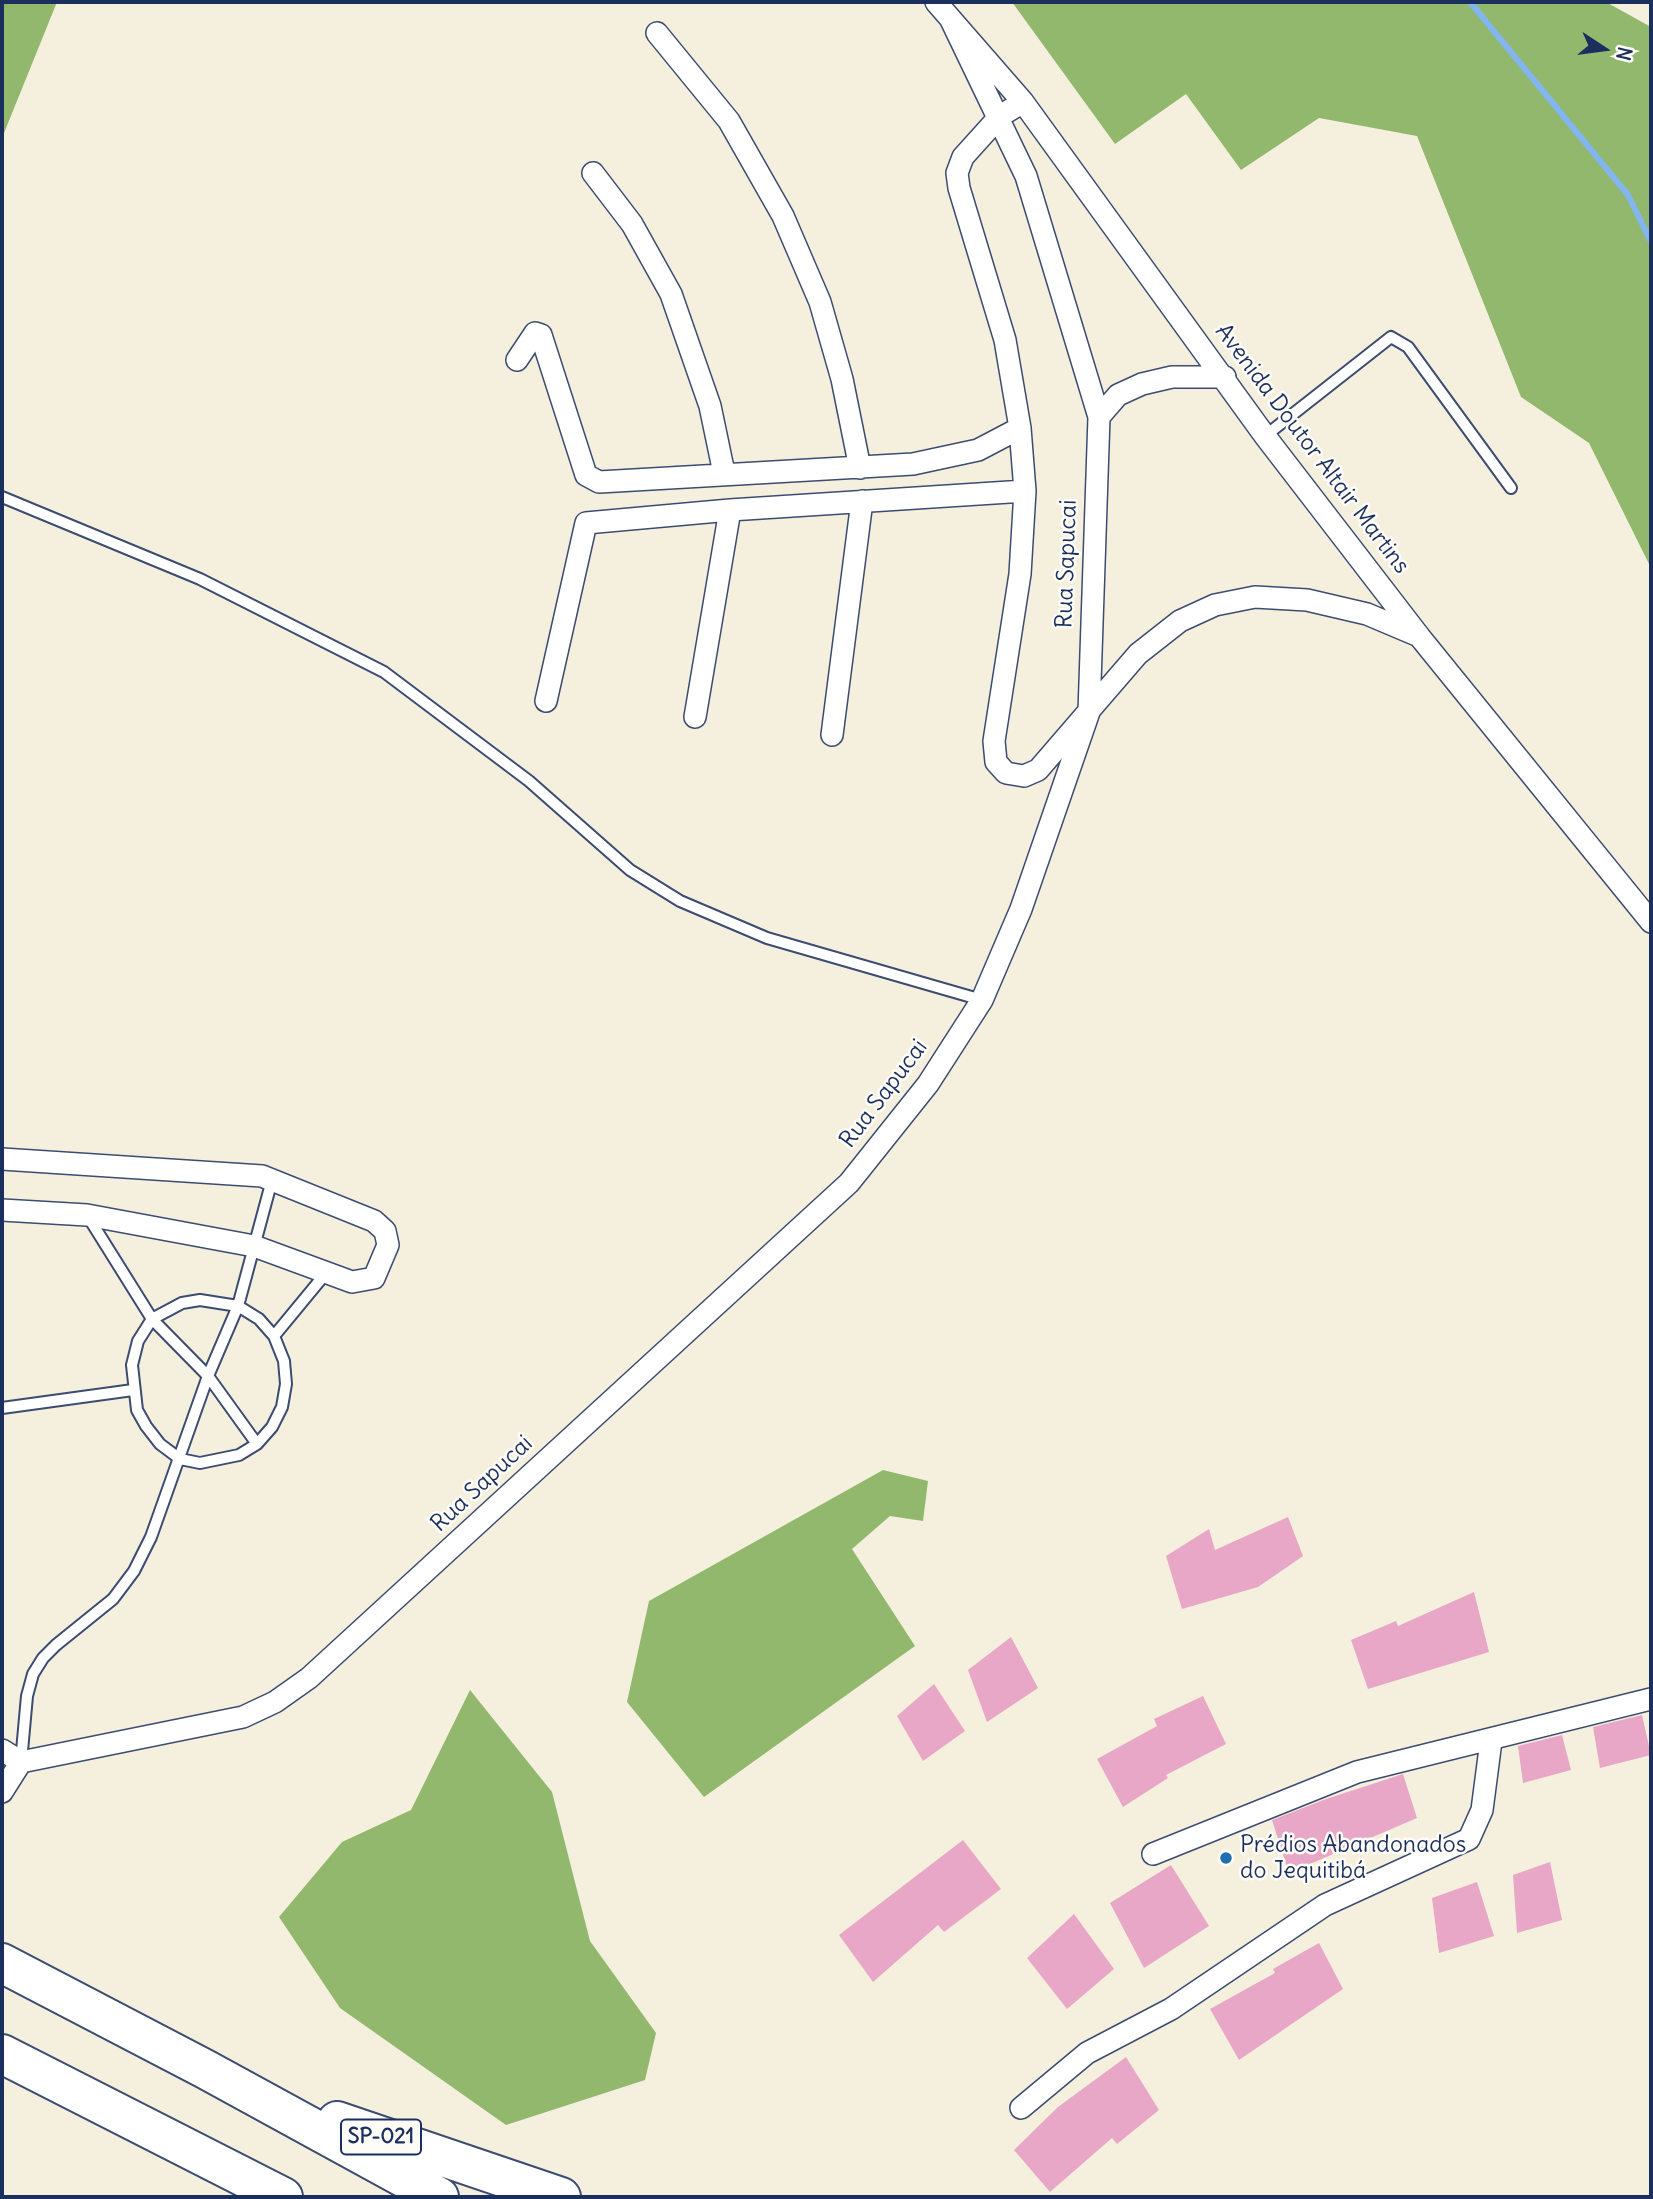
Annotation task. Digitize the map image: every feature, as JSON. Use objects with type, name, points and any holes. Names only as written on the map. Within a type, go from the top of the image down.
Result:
[{"type":"highway","name":"SP-021","points":[[2,1963],[205,2069],[439,2197]]},
{"type":"highway","points":[[2,2054],[283,2197]]},
{"type":"highway","name":"SP-021","points":[[205,2069],[367,2133],[561,2197]]},
{"type":"street","name":"Avenida Doutor Altair Martins","points":[[943,10],[1023,102],[1225,377],[1265,436],[1419,636],[1651,922]]},
{"type":"street","name":"Rua Sapucai","points":[[21,1762],[243,1717],[275,1702],[309,1678],[849,1183],[928,1084],[982,1000],[1021,909],[1088,712],[1099,416],[1026,176],[1000,116],[943,10]]},
{"type":"street","points":[[657,33],[729,121],[783,216],[820,302],[842,379],[860,468]]},
{"type":"street","points":[[1023,102],[1000,116],[963,158],[957,173],[959,188],[1004,340],[1020,428],[1025,491],[1020,574],[994,741],[996,762],[1006,773],[1024,776],[1038,770],[1138,654],[1180,621],[1215,605],[1255,597],[1307,600],[1367,614],[1419,636]]},
{"type":"street","points":[[593,173],[632,224],[671,294],[710,406],[724,473]]},
{"type":"street","points":[[517,360],[535,333],[541,335],[586,475],[591,480],[913,464],[965,454],[1020,428]]},
{"type":"street","points":[[1099,416],[1118,395],[1142,384],[1171,377],[1225,377]]},
{"type":"street","points":[[546,701],[586,523],[730,510],[1025,491]]},
{"type":"street","points":[[832,734],[862,501]]},
{"type":"street","points":[[695,717],[730,510]]},
{"type":"street","points":[[2,1159],[241,1173],[272,1180],[374,1221],[385,1231],[388,1245],[374,1278],[361,1283],[326,1273],[254,1245],[87,1215],[2,1210]]},
{"type":"street","points":[[1153,1854],[1357,1772],[1491,1741],[1651,1699]]},
{"type":"street","points":[[1021,2108],[1087,2053],[1171,2010],[1325,1905],[1469,1839],[1482,1810],[1491,1741]]},
{"type":"street","points":[[2,1750],[21,1762],[2,1792]]},
{"type":"lane","points":[[1265,436],[1391,337],[1408,347],[1511,488]]},
{"type":"lane","points":[[2,497],[200,579],[384,672],[529,781],[631,870],[680,901],[767,938],[982,1000]]},
{"type":"lane","points":[[21,1762],[27,1696],[33,1674],[43,1658],[56,1645],[113,1599],[134,1571],[151,1537],[208,1376],[238,1306],[272,1180]]},
{"type":"lane","points":[[87,1215],[152,1319],[208,1376],[257,1444]]},
{"type":"lane","points":[[274,1336],[326,1273]]},
{"type":"lane","points":[[200,1300],[238,1306],[259,1319],[274,1336],[284,1361],[286,1384],[282,1406],[272,1427],[257,1444],[239,1455],[220,1461],[180,1459],[160,1444],[137,1410],[132,1365],[138,1341],[152,1319],[181,1303],[200,1300]]},
{"type":"lane","points":[[2,1408],[133,1390]]},
{"type":"green space","points":[[2,2],[57,2],[2,138]]},
{"type":"green space","points":[[1012,2],[1606,2],[1651,27],[1651,568],[1589,443],[1521,397],[1417,136],[1319,118],[1241,170],[1186,94],[1115,144]]},
{"type":"green space","points":[[883,1470],[928,1481],[923,1521],[890,1516],[852,1549],[915,1646],[704,1797],[627,1702],[649,1601]]},
{"type":"green space","points":[[470,1690],[552,1792],[590,1941],[656,2033],[645,2080],[506,2125],[340,2008],[279,1917],[342,1842],[411,1810]]},
{"type":"building","points":[[1288,1517],[1303,1556],[1258,1587],[1182,1609],[1166,1556],[1209,1529],[1215,1550]]},
{"type":"building","points":[[1474,1592],[1489,1652],[1368,1689],[1351,1640],[1396,1621],[1398,1626]]},
{"type":"building","points":[[1011,1637],[1038,1688],[987,1722],[968,1670]]},
{"type":"building","points":[[934,1684],[965,1731],[923,1761],[897,1716]]},
{"type":"building","points":[[1203,1696],[1226,1744],[1166,1775],[1168,1778],[1123,1807],[1097,1759],[1157,1726],[1154,1719]]},
{"type":"building","points":[[1642,1715],[1651,1755],[1600,1768],[1593,1727]]},
{"type":"building","points":[[1562,1735],[1571,1770],[1523,1783],[1518,1746]]},
{"type":"building","points":[[1403,1774],[1417,1818],[1289,1873],[1272,1820]]},
{"type":"building","points":[[963,1840],[1001,1889],[944,1932],[938,1925],[873,1982],[839,1935]]},
{"type":"building","points":[[1550,1862],[1562,1920],[1517,1933],[1513,1875]]},
{"type":"building","points":[[1171,1865],[1209,1926],[1144,1968],[1110,1903]]},
{"type":"building","points":[[1477,1882],[1494,1936],[1439,1953],[1432,1898]]},
{"type":"building","points":[[1074,1914],[1114,1969],[1067,2009],[1027,1958]]},
{"type":"building","points":[[1319,1943],[1343,1989],[1239,2060],[1210,2009],[1275,1973],[1273,1969]]},
{"type":"building","points":[[1126,2057],[1159,2110],[1117,2144],[1112,2138],[1050,2192],[1014,2150],[1058,2107]]},
{"type":"waterway","points":[[1470,2],[1628,195],[1651,242]]},
{"type":"place","name":"Prédios Abandonados do Jequitibá","points":[[1226,1858]]}]
